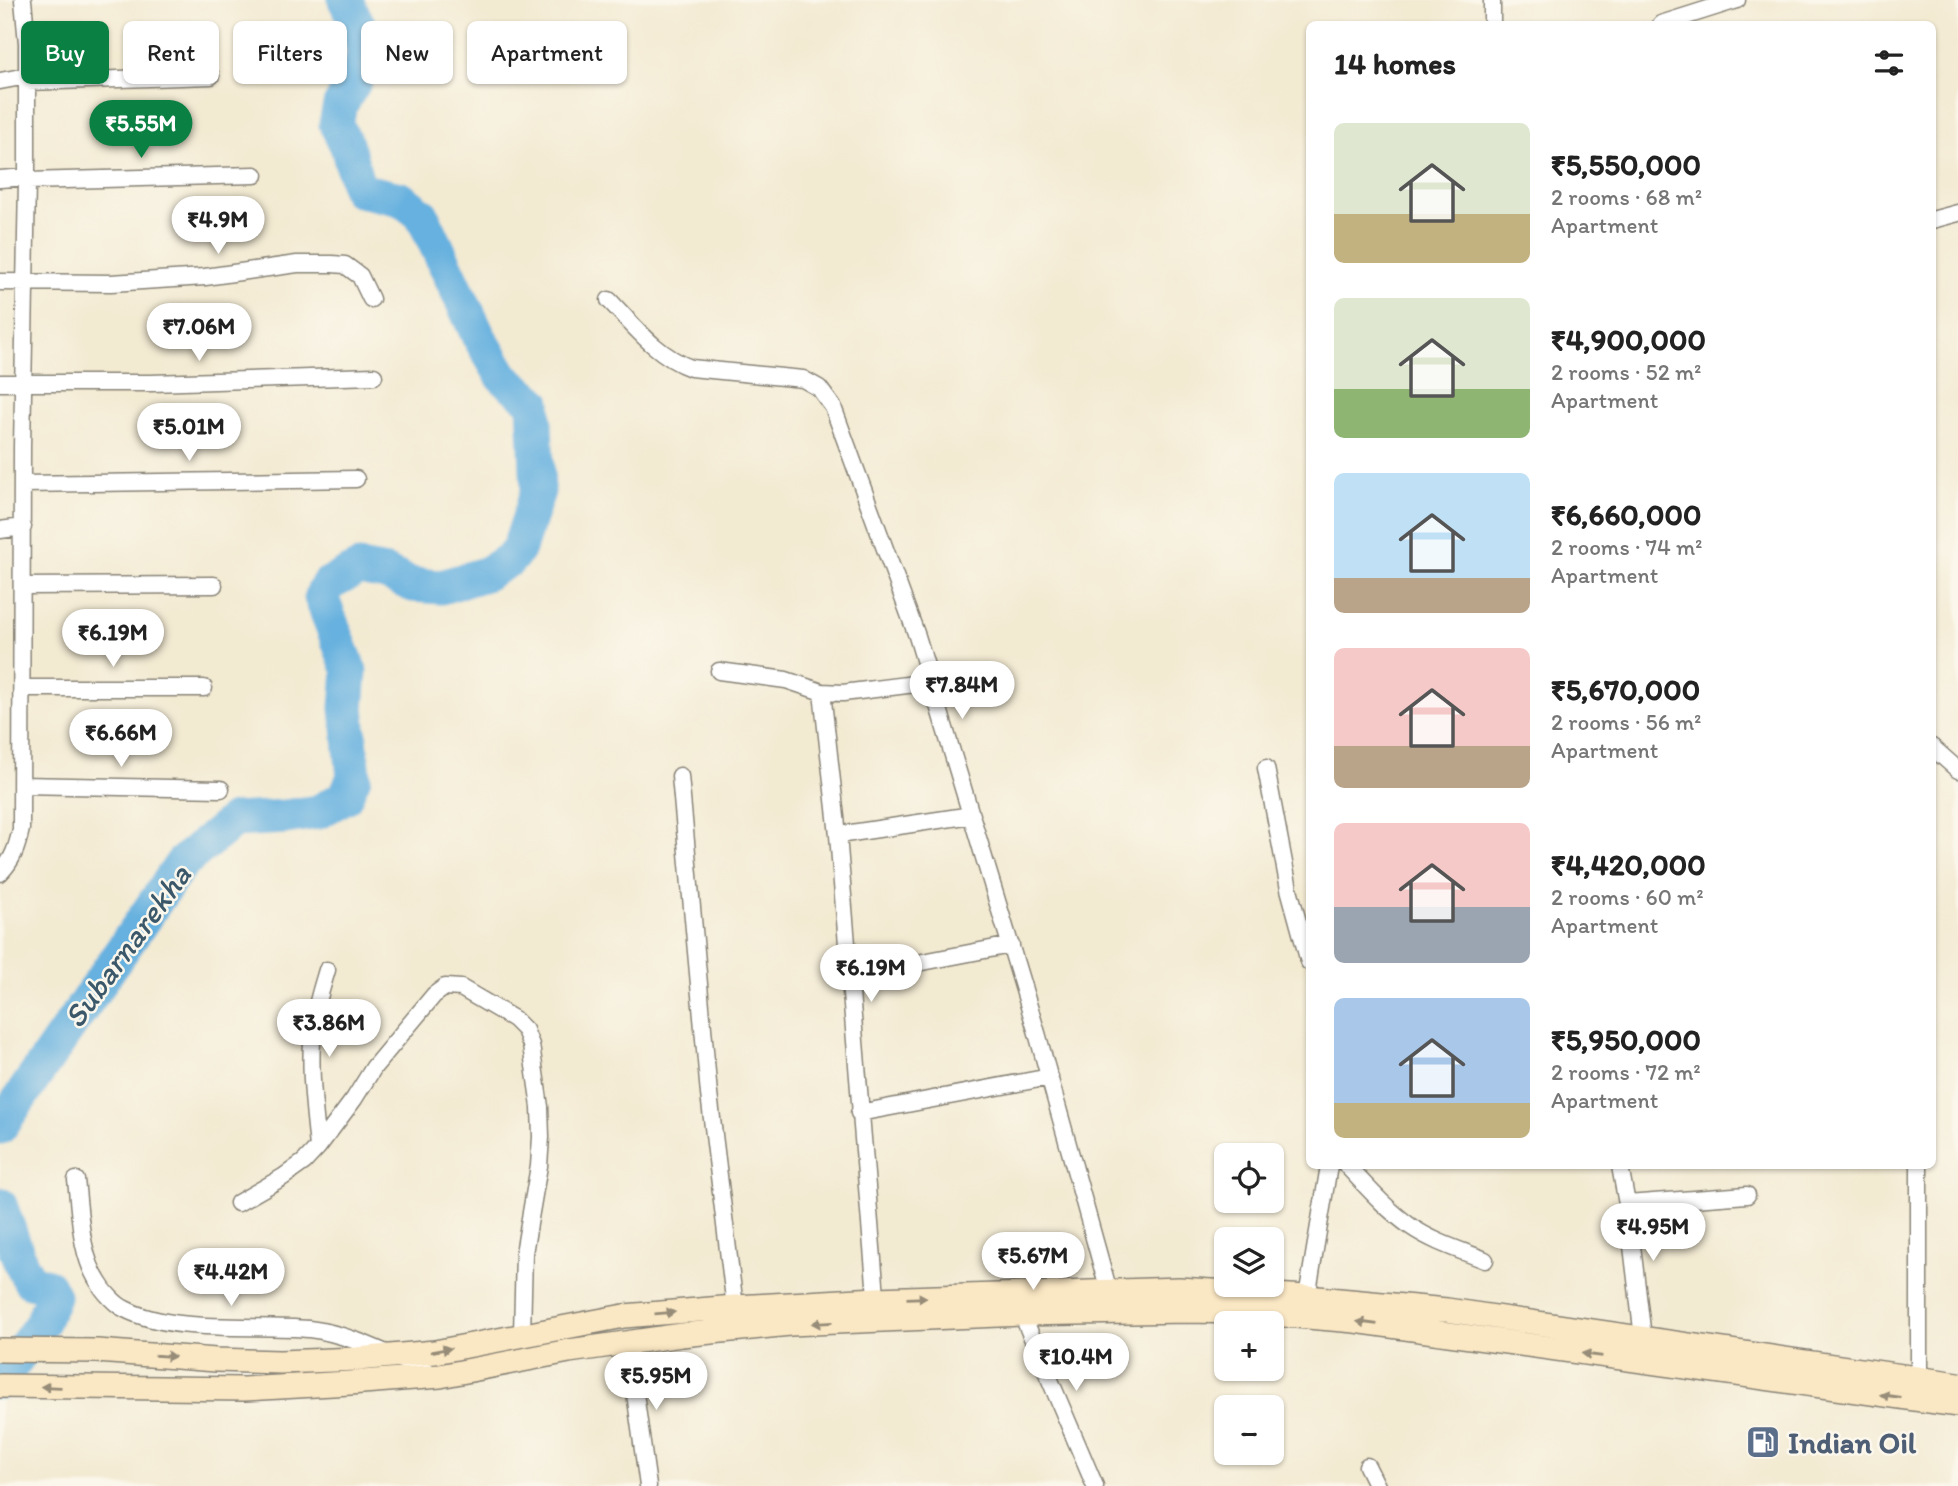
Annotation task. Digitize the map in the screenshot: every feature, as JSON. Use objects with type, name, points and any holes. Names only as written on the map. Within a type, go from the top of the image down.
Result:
[{"type":"main road","points":[[0,1350],[97,1351],[280,1363],[435,1352],[624,1316],[735,1307],[1022,1314],[1217,1290],[1447,1310],[1643,1351]]},
{"type":"main road","points":[[0,1386],[244,1389],[440,1376],[533,1357],[877,1310],[1111,1301],[1304,1315],[1643,1351],[1854,1380],[1958,1405]]},
{"type":"main road","points":[[1854,1380],[1919,1380],[1958,1384]]},
{"type":"street","points":[[23,0],[24,21]]},
{"type":"street","points":[[1492,0],[1492,21]]},
{"type":"street","points":[[1670,21],[1737,0]]},
{"type":"street","points":[[0,81],[21,79]]},
{"type":"street","points":[[0,873],[10,863],[21,829],[27,84]]},
{"type":"street","points":[[0,179],[255,175]]},
{"type":"street","points":[[1936,219],[1958,213]]},
{"type":"street","points":[[0,282],[26,280],[111,283],[205,277],[297,264],[332,264],[345,265],[360,276],[371,299]]},
{"type":"street","points":[[609,300],[658,350],[676,363],[691,368],[803,379],[819,388],[834,407],[917,636],[1050,1077],[1111,1301]]},
{"type":"street","points":[[0,383],[151,383],[374,376]]},
{"type":"street","points":[[22,484],[356,479]]},
{"type":"street","points":[[0,530],[23,527]]},
{"type":"street","points":[[23,586],[214,585]]},
{"type":"street","points":[[719,671],[786,680],[822,692],[843,693],[931,682]]},
{"type":"street","points":[[22,688],[204,688]]},
{"type":"street","points":[[822,692],[838,835],[877,1310]]},
{"type":"street","points":[[1936,751],[1958,770]]},
{"type":"street","points":[[1266,768],[1289,888],[1306,951]]},
{"type":"street","points":[[680,776],[709,1094],[735,1307]]},
{"type":"street","points":[[21,785],[221,789]]},
{"type":"street","points":[[838,835],[972,815]]},
{"type":"street","points":[[850,976],[1011,945]]},
{"type":"street","points":[[318,1147],[311,1052],[314,1020],[327,970]]},
{"type":"street","points":[[238,1203],[283,1177],[304,1161],[355,1099],[374,1067],[439,989],[454,986],[461,988],[514,1018],[525,1030],[531,1045],[540,1107],[539,1166],[524,1253],[522,1334]]},
{"type":"street","points":[[859,1113],[1050,1077]]},
{"type":"street","points":[[1307,1297],[1328,1169]]},
{"type":"street","points":[[1350,1169],[1385,1207],[1412,1227],[1446,1245],[1485,1260]]},
{"type":"street","points":[[1621,1169],[1627,1204],[1643,1351]]},
{"type":"street","points":[[1919,1169],[1919,1380]]},
{"type":"street","points":[[76,1180],[82,1228],[91,1266],[99,1285],[123,1309],[157,1321],[308,1329],[338,1334],[440,1376]]},
{"type":"street","points":[[1627,1204],[1747,1195]]},
{"type":"street","points":[[1022,1314],[1095,1486]]},
{"type":"street","points":[[628,1343],[648,1486]]},
{"type":"street","points":[[1367,1466],[1377,1486]]},
{"type":"waterway","name":"Subarnarekha","points":[[0,1127],[182,863],[234,820],[318,812],[345,797],[354,777],[347,708],[350,671],[321,597],[327,585],[359,568],[386,573],[413,585],[441,587],[485,574],[509,560],[519,548],[538,491],[534,403],[503,377],[478,335],[422,215],[401,199],[359,190],[347,146],[336,124],[340,105],[356,79],[364,54],[359,26],[345,0]]},
{"type":"waterway","name":"Subarnarekha","points":[[0,1205],[21,1264],[30,1281],[48,1286],[53,1296],[41,1324],[0,1382]]},
{"type":"place","name":"Indian Oil","points":[[1763,1442]]}]
